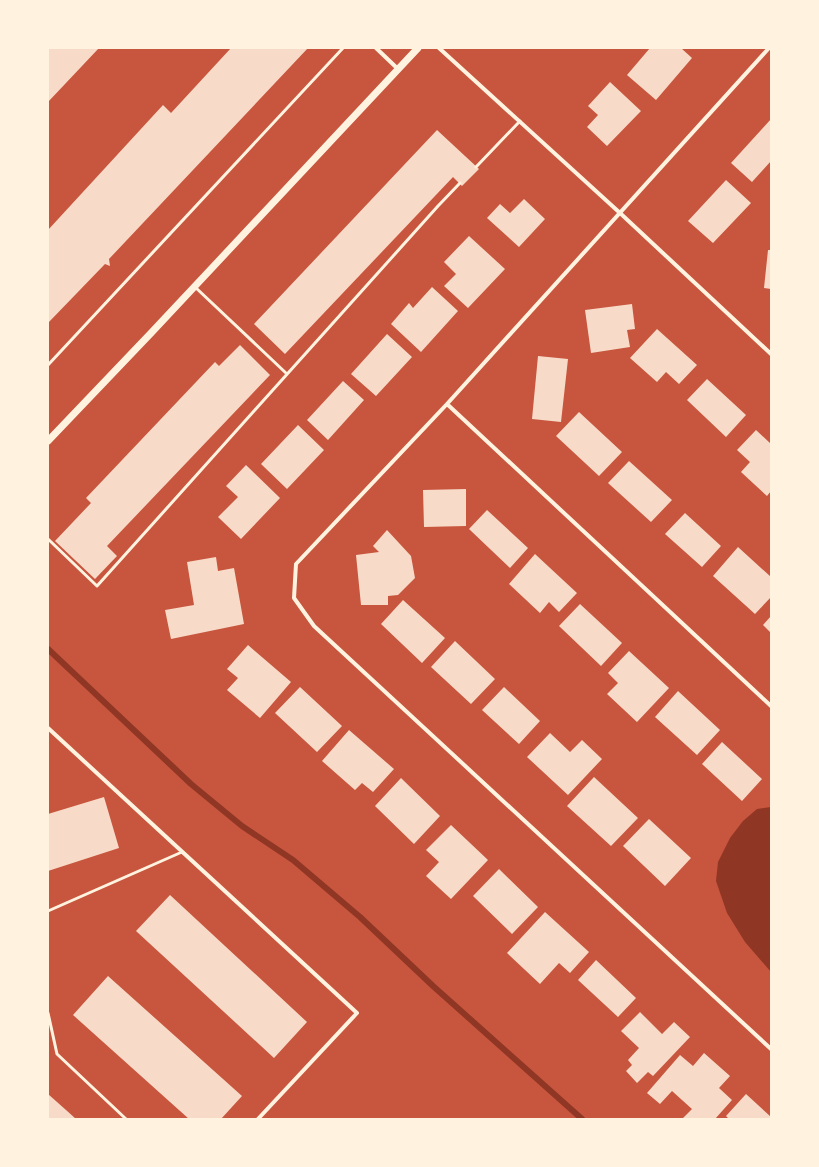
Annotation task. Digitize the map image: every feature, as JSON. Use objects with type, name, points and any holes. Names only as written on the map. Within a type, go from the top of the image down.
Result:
[{"type":"street","points":[[376,48],[398,69]]},
{"type":"street","points":[[439,48],[620,213],[771,354]]},
{"type":"street","points":[[769,48],[447,404],[296,564],[294,598],[314,626],[771,1049]]},
{"type":"street","points":[[48,440],[195,287],[398,69],[414,49]]},
{"type":"street","points":[[447,404],[771,706]]},
{"type":"street","points":[[48,728],[357,1013],[258,1119]]},
{"type":"lane","points":[[48,366],[343,48]]},
{"type":"lane","points":[[476,167],[520,121]]},
{"type":"lane","points":[[48,539],[97,586],[460,183]]},
{"type":"lane","points":[[195,287],[287,374]]},
{"type":"lane","points":[[48,910],[182,852]]},
{"type":"lane","points":[[48,1013],[57,1054],[126,1119]]},
{"type":"shaded area","points":[[771,807],[771,972],[745,942],[727,913],[716,881],[718,862],[730,838],[743,821],[757,809]]},
{"type":"building","points":[[48,48],[99,48],[48,102]]},
{"type":"building","points":[[231,48],[308,48],[109,259],[110,266],[105,264],[48,323],[48,230],[163,105],[171,113]]},
{"type":"building","points":[[650,48],[681,48],[692,58],[656,100],[627,75]]},
{"type":"building","points":[[610,82],[641,111],[607,146],[587,127],[598,115],[588,106]]},
{"type":"building","points":[[771,119],[771,161],[752,182],[731,163]]},
{"type":"building","points":[[437,130],[479,169],[462,186],[453,177],[285,354],[254,324]]},
{"type":"building","points":[[726,180],[751,203],[713,243],[688,221]]},
{"type":"building","points":[[524,199],[545,219],[519,247],[487,218],[500,204],[510,213]]},
{"type":"building","points":[[469,236],[505,269],[468,308],[444,286],[456,274],[444,262]]},
{"type":"building","points":[[768,250],[771,250],[771,289],[764,288]]},
{"type":"building","points":[[432,287],[458,311],[421,352],[391,324],[409,303],[413,308]]},
{"type":"building","points":[[632,304],[635,329],[627,330],[630,347],[591,353],[585,310]]},
{"type":"building","points":[[657,329],[697,365],[679,384],[666,372],[657,382],[630,358]]},
{"type":"building","points":[[387,334],[412,357],[376,396],[351,374]]},
{"type":"building","points":[[240,345],[270,375],[107,546],[117,556],[95,579],[55,541],[91,503],[86,498],[215,362],[219,366]]},
{"type":"building","points":[[538,356],[568,359],[561,422],[532,419]]},
{"type":"building","points":[[707,379],[746,415],[726,437],[687,400]]},
{"type":"building","points":[[343,381],[364,400],[328,440],[307,420]]},
{"type":"building","points":[[579,412],[622,452],[599,476],[556,436]]},
{"type":"building","points":[[298,425],[324,450],[287,489],[261,464]]},
{"type":"building","points":[[756,430],[771,444],[771,491],[767,496],[741,472],[750,462],[737,450]]},
{"type":"building","points":[[629,461],[672,500],[651,522],[608,483]]},
{"type":"building","points":[[246,465],[280,498],[241,539],[218,517],[238,497],[226,486]]},
{"type":"building","points":[[466,489],[466,526],[424,527],[423,490]]},
{"type":"building","points":[[487,510],[528,548],[510,568],[469,529]]},
{"type":"building","points":[[685,513],[721,546],[702,567],[665,534]]},
{"type":"building","points":[[387,530],[411,556],[415,578],[398,595],[388,596],[388,605],[361,605],[356,555],[379,552],[373,546]]},
{"type":"building","points":[[738,547],[771,577],[771,597],[755,614],[713,576]]},
{"type":"building","points":[[535,554],[577,593],[559,612],[549,602],[540,613],[509,584]]},
{"type":"building","points":[[216,557],[218,571],[234,568],[244,624],[171,639],[165,610],[194,605],[187,562]]},
{"type":"building","points":[[403,600],[445,638],[422,663],[381,624]]},
{"type":"building","points":[[580,604],[622,643],[601,666],[559,626]]},
{"type":"building","points":[[771,616],[771,633],[763,625]]},
{"type":"building","points":[[455,641],[495,679],[471,704],[431,667]]},
{"type":"building","points":[[248,645],[291,682],[260,718],[227,690],[238,678],[227,669]]},
{"type":"building","points":[[629,651],[669,688],[637,722],[607,694],[618,683],[608,673]]},
{"type":"building","points":[[300,687],[342,726],[317,752],[275,713]]},
{"type":"building","points":[[504,687],[540,721],[519,744],[482,710]]},
{"type":"building","points":[[678,691],[720,730],[697,755],[655,717]]},
{"type":"building","points":[[349,730],[394,769],[373,792],[362,783],[355,790],[322,761]]},
{"type":"building","points":[[550,733],[570,752],[582,740],[602,759],[568,795],[527,757]]},
{"type":"building","points":[[722,742],[762,779],[742,801],[702,764]]},
{"type":"building","points":[[594,777],[638,818],[611,846],[567,806]]},
{"type":"building","points":[[401,778],[440,816],[414,844],[375,806]]},
{"type":"building","points":[[104,797],[119,848],[48,871],[48,814]]},
{"type":"building","points":[[649,819],[691,858],[665,886],[623,846]]},
{"type":"building","points":[[451,825],[488,860],[451,899],[426,876],[439,862],[426,850]]},
{"type":"building","points":[[499,869],[538,907],[512,934],[473,896]]},
{"type":"building","points":[[170,895],[307,1022],[274,1058],[136,931]]},
{"type":"building","points":[[545,912],[589,952],[570,973],[559,963],[540,984],[507,953]]},
{"type":"building","points":[[596,960],[636,998],[618,1017],[578,980]]},
{"type":"building","points":[[108,976],[242,1096],[221,1119],[189,1119],[73,1015]]},
{"type":"building","points":[[640,1012],[662,1034],[674,1022],[690,1037],[653,1076],[648,1072],[637,1083],[626,1071],[632,1065],[628,1060],[639,1048],[621,1031]]},
{"type":"building","points":[[704,1053],[730,1076],[719,1088],[732,1100],[715,1119],[683,1118],[692,1109],[672,1091],[660,1104],[647,1093],[680,1055],[693,1066]]},
{"type":"building","points":[[48,1094],[66,1110],[76,1119],[48,1119]]},
{"type":"building","points":[[746,1094],[771,1117],[771,1119],[729,1119],[726,1116]]},
{"type":"waterway","points":[[48,649],[191,784],[242,826],[293,860],[360,917],[433,986],[582,1119]]}]
